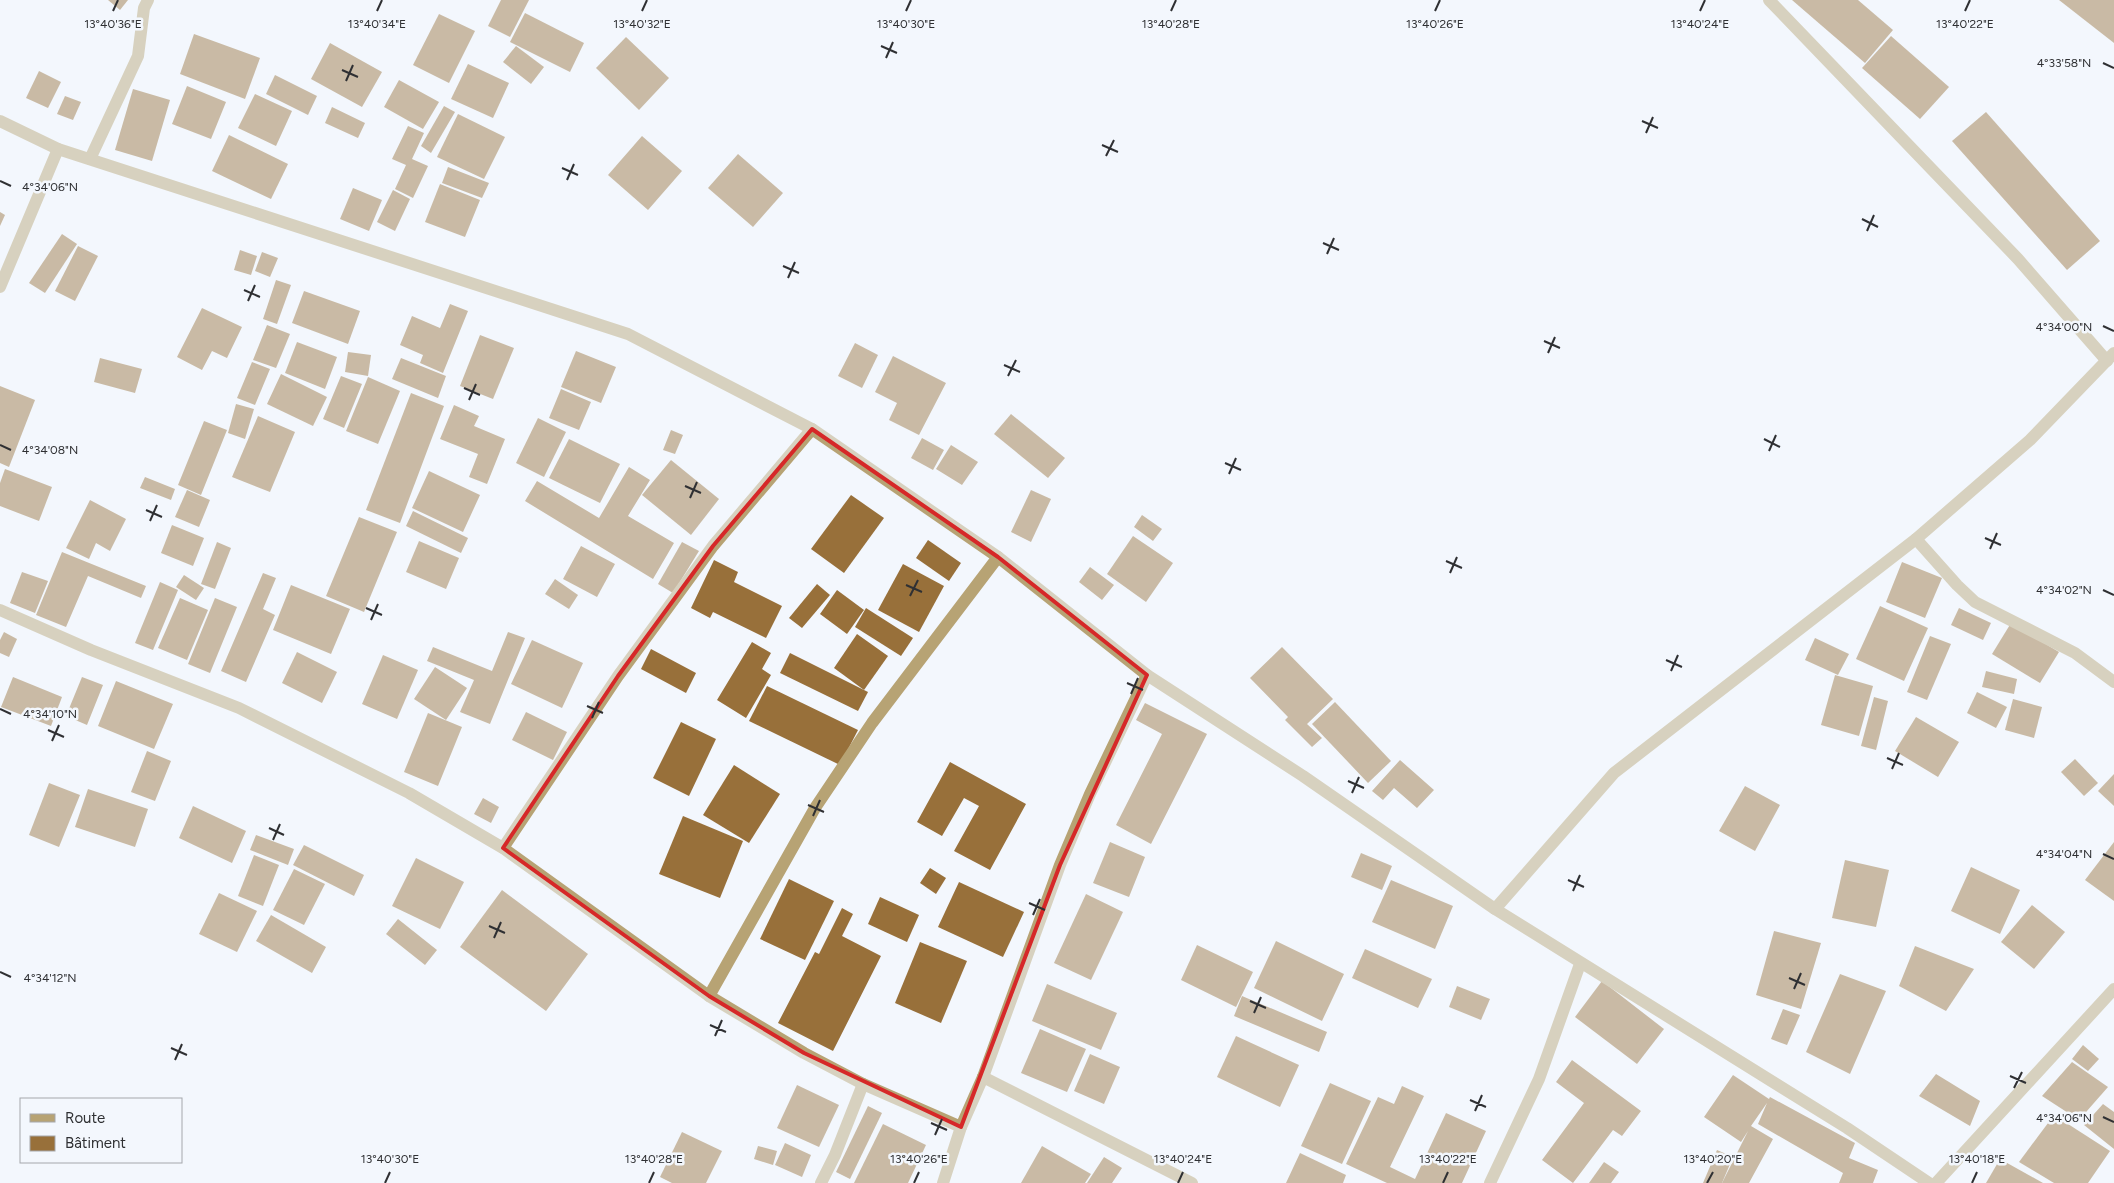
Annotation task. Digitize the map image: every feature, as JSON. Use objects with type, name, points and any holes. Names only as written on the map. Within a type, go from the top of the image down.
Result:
[{"type":"street","points":[[90,159],[138,56],[144,8],[148,0]]},
{"type":"street","points":[[1495,909],[1614,773],[1916,539],[2030,440],[2110,357],[1769,0]]},
{"type":"street","points":[[0,121],[58,150],[628,334],[812,429],[998,556],[1147,674],[1304,776],[1495,909],[1580,964],[1847,1128],[1929,1183]]},
{"type":"street","points":[[0,287],[58,150]]},
{"type":"street","points":[[503,848],[618,676],[713,546],[812,429]]},
{"type":"street","points":[[1916,539],[1957,585],[1976,602],[2075,653],[2114,682]]},
{"type":"street","points":[[709,996],[815,808],[872,723],[998,556]]},
{"type":"street","points":[[0,610],[91,650],[239,708],[409,793],[503,848],[709,996],[804,1053],[863,1084],[961,1127]]},
{"type":"street","points":[[943,1183],[961,1127],[983,1077],[1060,865],[1090,794],[1147,674]]},
{"type":"street","points":[[1490,1183],[1539,1078],[1580,964]]},
{"type":"street","points":[[1936,1183],[2114,989]]},
{"type":"street","points":[[983,1077],[1192,1183]]},
{"type":"street","points":[[821,1183],[835,1155],[863,1084]]},
{"type":"highlighted area","points":[[812,429],[998,557],[1147,675],[1060,865],[961,1127],[804,1053],[709,996],[503,848],[618,676],[713,546]]},
{"type":"building","points":[[108,0],[128,0],[120,10]]},
{"type":"building","points":[[501,0],[529,0],[510,37],[488,26]]},
{"type":"building","points":[[1792,0],[1858,0],[1893,30],[1865,63]]},
{"type":"building","points":[[2059,0],[2114,0],[2114,43]]},
{"type":"building","points":[[525,13],[584,43],[570,72],[510,42]]},
{"type":"building","points":[[439,14],[475,31],[449,83],[413,65]]},
{"type":"building","points":[[194,34],[260,58],[245,99],[180,74]]},
{"type":"building","points":[[1891,36],[1949,87],[1920,119],[1862,68]]},
{"type":"building","points":[[626,37],[669,78],[639,110],[596,68]]},
{"type":"building","points":[[330,43],[382,72],[362,107],[311,79]]},
{"type":"building","points":[[516,46],[544,67],[531,84],[503,62]]},
{"type":"building","points":[[468,64],[509,83],[493,118],[451,99]]},
{"type":"building","points":[[39,71],[61,82],[48,108],[26,98]]},
{"type":"building","points":[[275,75],[317,96],[308,115],[266,94]]},
{"type":"building","points":[[399,80],[439,102],[423,129],[384,107]]},
{"type":"building","points":[[187,86],[226,102],[211,139],[172,124]]},
{"type":"building","points":[[133,89],[170,100],[152,161],[115,150]]},
{"type":"building","points":[[255,94],[292,111],[276,146],[238,128]]},
{"type":"building","points":[[65,96],[81,102],[73,120],[57,114]]},
{"type":"building","points":[[444,106],[455,112],[431,153],[421,146]]},
{"type":"building","points":[[332,107],[365,123],[358,138],[325,123]]},
{"type":"building","points":[[1986,112],[2100,241],[2067,270],[1952,141]]},
{"type":"building","points":[[458,114],[505,137],[484,179],[437,157]]},
{"type":"building","points":[[408,126],[424,133],[412,159],[428,166],[413,198],[395,189],[406,165],[392,159]]},
{"type":"building","points":[[229,135],[288,164],[271,199],[212,171]]},
{"type":"building","points":[[642,136],[682,171],[648,210],[608,175]]},
{"type":"building","points":[[738,154],[783,193],[753,227],[708,188]]},
{"type":"building","points":[[448,167],[489,183],[482,198],[442,183]]},
{"type":"building","points":[[440,184],[480,200],[465,237],[425,222]]},
{"type":"building","points":[[353,188],[382,200],[369,231],[340,219]]},
{"type":"building","points":[[393,190],[410,199],[395,231],[377,222]]},
{"type":"building","points":[[0,212],[5,215],[0,226]]},
{"type":"building","points":[[62,234],[77,244],[45,293],[29,283]]},
{"type":"building","points":[[78,246],[98,256],[75,301],[55,291]]},
{"type":"building","points":[[240,250],[257,256],[251,275],[234,270]]},
{"type":"building","points":[[262,252],[278,258],[270,277],[255,271]]},
{"type":"building","points":[[276,280],[291,285],[277,324],[263,319]]},
{"type":"building","points":[[304,291],[360,311],[348,344],[292,323]]},
{"type":"building","points":[[450,304],[468,311],[443,373],[420,363],[423,355],[400,345],[412,316],[440,328]]},
{"type":"building","points":[[202,308],[242,327],[227,358],[212,351],[202,370],[177,357]]},
{"type":"building","points":[[267,325],[290,334],[276,368],[253,360]]},
{"type":"building","points":[[480,335],[514,348],[493,399],[460,386]]},
{"type":"building","points":[[297,342],[337,357],[325,389],[285,373]]},
{"type":"building","points":[[855,343],[878,355],[862,388],[838,376]]},
{"type":"building","points":[[576,351],[616,367],[601,403],[561,387]]},
{"type":"building","points":[[348,352],[371,355],[368,376],[345,372]]},
{"type":"building","points":[[893,356],[946,383],[919,435],[889,420],[897,403],[875,392]]},
{"type":"building","points":[[100,358],[142,369],[135,393],[94,382]]},
{"type":"building","points":[[401,358],[446,376],[438,398],[392,379]]},
{"type":"building","points":[[252,362],[270,369],[255,405],[237,398]]},
{"type":"building","points":[[281,374],[327,397],[313,426],[267,404]]},
{"type":"building","points":[[341,376],[362,384],[344,428],[323,419]]},
{"type":"building","points":[[368,377],[400,391],[378,444],[346,431]]},
{"type":"building","points":[[0,386],[35,400],[9,467],[0,463]]},
{"type":"building","points":[[561,389],[591,402],[579,430],[549,418]]},
{"type":"building","points":[[411,393],[444,406],[400,523],[366,510]]},
{"type":"building","points":[[236,404],[254,409],[245,439],[228,433]]},
{"type":"building","points":[[454,405],[479,416],[474,426],[505,439],[487,484],[469,477],[478,454],[440,439]]},
{"type":"building","points":[[1011,414],[1065,458],[1048,478],[994,434]]},
{"type":"building","points":[[258,416],[295,432],[270,492],[232,477]]},
{"type":"building","points":[[538,418],[566,432],[544,477],[516,463]]},
{"type":"building","points":[[204,421],[227,430],[201,495],[178,485]]},
{"type":"building","points":[[671,430],[683,435],[675,454],[663,450]]},
{"type":"building","points":[[922,438],[944,450],[933,470],[911,458]]},
{"type":"building","points":[[569,439],[620,464],[600,503],[549,478]]},
{"type":"building","points":[[951,445],[978,462],[962,485],[936,469]]},
{"type":"building","points":[[671,460],[719,499],[691,535],[642,495]]},
{"type":"building","points":[[629,467],[650,480],[628,516],[674,543],[653,579],[525,501],[537,481],[599,518]]},
{"type":"building","points":[[5,469],[52,487],[39,521],[0,506],[0,483]]},
{"type":"building","points":[[429,471],[480,495],[463,532],[412,508]]},
{"type":"building","points":[[145,477],[175,489],[171,500],[140,488]]},
{"type":"building","points":[[187,490],[210,500],[199,527],[175,517]]},
{"type":"building","points":[[1031,490],[1051,499],[1031,542],[1011,532]]},
{"type":"building","points":[[851,495],[884,518],[844,573],[811,549]]},
{"type":"building","points":[[90,500],[126,519],[110,551],[96,543],[89,559],[66,548]]},
{"type":"building","points":[[413,511],[468,538],[461,553],[406,526]]},
{"type":"building","points":[[1142,515],[1162,529],[1153,541],[1134,527]]},
{"type":"building","points":[[359,517],[397,532],[364,612],[326,596]]},
{"type":"building","points":[[172,525],[204,538],[193,566],[161,553]]},
{"type":"building","points":[[1133,536],[1173,563],[1146,602],[1107,574]]},
{"type":"building","points":[[928,540],[961,563],[949,581],[916,558]]},
{"type":"building","points":[[419,541],[459,558],[446,589],[406,572]]},
{"type":"building","points":[[217,542],[231,548],[215,589],[201,584]]},
{"type":"building","points":[[682,542],[699,551],[673,593],[658,584]]},
{"type":"building","points":[[581,546],[615,564],[597,597],[563,579]]},
{"type":"building","points":[[62,552],[146,586],[141,598],[88,576],[66,627],[36,615]]},
{"type":"building","points":[[714,560],[738,572],[734,582],[782,606],[766,638],[713,612],[710,618],[691,608]]},
{"type":"building","points":[[1902,562],[1942,578],[1925,618],[1886,602]]},
{"type":"building","points":[[903,564],[944,586],[919,632],[878,610]]},
{"type":"building","points":[[1090,567],[1114,585],[1102,600],[1079,582]]},
{"type":"building","points":[[22,572],[48,581],[35,613],[10,603]]},
{"type":"building","points":[[263,573],[276,578],[263,609],[275,615],[246,682],[221,671]]},
{"type":"building","points":[[184,575],[204,588],[196,600],[176,587]]},
{"type":"building","points":[[555,579],[578,595],[569,609],[545,594]]},
{"type":"building","points":[[160,582],[178,590],[153,650],[135,643]]},
{"type":"building","points":[[817,584],[830,595],[802,628],[789,618]]},
{"type":"building","points":[[291,585],[350,609],[331,654],[273,630]]},
{"type":"building","points":[[837,590],[864,610],[847,634],[820,614]]},
{"type":"building","points":[[180,598],[208,610],[187,660],[158,648]]},
{"type":"building","points":[[215,598],[237,607],[210,673],[188,664]]},
{"type":"building","points":[[1880,606],[1928,628],[1904,681],[1856,659]]},
{"type":"building","points":[[866,608],[913,638],[901,656],[855,627]]},
{"type":"building","points":[[1959,608],[1991,623],[1983,640],[1951,625]]},
{"type":"building","points":[[2011,623],[2059,652],[2040,683],[1992,654]]},
{"type":"building","points":[[4,632],[17,639],[9,657],[0,653],[0,640]]},
{"type":"building","points":[[508,632],[525,638],[490,724],[460,712],[474,680],[427,661],[433,647],[492,671]]},
{"type":"building","points":[[857,634],[888,656],[864,690],[834,668]]},
{"type":"building","points":[[1930,636],[1951,644],[1927,700],[1907,692]]},
{"type":"building","points":[[1815,638],[1849,654],[1838,675],[1805,660]]},
{"type":"building","points":[[532,640],[583,663],[562,708],[511,684]]},
{"type":"building","points":[[752,642],[771,653],[762,669],[771,675],[746,718],[717,700]]},
{"type":"building","points":[[1282,647],[1333,699],[1307,724],[1322,738],[1312,747],[1285,720],[1288,717],[1250,678]]},
{"type":"building","points":[[651,649],[696,673],[686,693],[641,669]]},
{"type":"building","points":[[297,652],[337,672],[322,703],[282,683]]},
{"type":"building","points":[[790,653],[868,692],[858,711],[780,673]]},
{"type":"building","points":[[383,655],[418,670],[397,719],[362,704]]},
{"type":"building","points":[[435,667],[467,688],[446,720],[414,699]]},
{"type":"building","points":[[1986,671],[2017,679],[2014,694],[1982,687]]},
{"type":"building","points":[[1835,675],[1873,686],[1859,736],[1821,725]]},
{"type":"building","points":[[13,677],[62,697],[51,726],[1,707]]},
{"type":"building","points":[[82,677],[103,685],[87,725],[66,716]]},
{"type":"building","points":[[116,681],[173,704],[154,749],[98,726]]},
{"type":"building","points":[[767,686],[858,730],[840,765],[749,721]]},
{"type":"building","points":[[1977,692],[2007,707],[1996,728],[1967,713]]},
{"type":"building","points":[[1874,697],[1888,701],[1876,750],[1861,746]]},
{"type":"building","points":[[2013,699],[2042,707],[2034,738],[2005,730]]},
{"type":"building","points":[[1335,702],[1391,761],[1368,783],[1312,724]]},
{"type":"building","points":[[1145,703],[1207,734],[1151,844],[1116,825],[1162,734],[1136,720]]},
{"type":"building","points":[[526,712],[567,732],[553,760],[512,740]]},
{"type":"building","points":[[428,713],[462,727],[438,786],[404,772]]},
{"type":"building","points":[[1916,717],[1959,742],[1938,777],[1895,751]]},
{"type":"building","points":[[681,722],[716,739],[689,796],[653,778]]},
{"type":"building","points":[[147,751],[171,761],[155,801],[131,792]]},
{"type":"building","points":[[2075,759],[2098,783],[2084,796],[2061,772]]},
{"type":"building","points":[[1400,760],[1434,790],[1417,808],[1394,788],[1383,800],[1372,791]]},
{"type":"building","points":[[950,762],[1026,804],[990,870],[954,851],[979,806],[964,798],[942,836],[917,822]]},
{"type":"building","points":[[734,765],[780,794],[749,843],[703,815]]},
{"type":"building","points":[[2114,774],[2114,806],[2098,791]]},
{"type":"building","points":[[49,783],[80,795],[59,847],[29,835]]},
{"type":"building","points":[[1745,786],[1780,805],[1755,851],[1719,831]]},
{"type":"building","points":[[88,789],[148,809],[135,847],[75,827]]},
{"type":"building","points":[[483,798],[499,807],[491,823],[474,814]]},
{"type":"building","points":[[193,806],[246,831],[232,863],[179,838]]},
{"type":"building","points":[[683,816],[743,841],[720,898],[659,874]]},
{"type":"building","points":[[256,835],[294,849],[288,865],[250,850]]},
{"type":"building","points":[[1110,842],[1145,857],[1129,897],[1093,883]]},
{"type":"building","points":[[2114,842],[2114,901],[2085,880]]},
{"type":"building","points":[[304,845],[364,875],[354,896],[293,865]]},
{"type":"building","points":[[1361,853],[1392,866],[1382,890],[1351,877]]},
{"type":"building","points":[[254,855],[279,865],[263,906],[238,896]]},
{"type":"building","points":[[416,858],[464,882],[440,929],[392,906]]},
{"type":"building","points":[[1845,860],[1889,870],[1876,927],[1832,918]]},
{"type":"building","points":[[1971,867],[2020,890],[2000,934],[1951,911]]},
{"type":"building","points":[[930,868],[946,878],[936,894],[920,883]]},
{"type":"building","points":[[294,869],[325,884],[304,925],[273,910]]},
{"type":"building","points":[[789,879],[834,901],[805,960],[760,939]]},
{"type":"building","points":[[1391,880],[1453,906],[1435,949],[1372,922]]},
{"type":"building","points":[[959,882],[1024,912],[1003,957],[938,927]]},
{"type":"building","points":[[502,890],[588,954],[546,1011],[460,947]]},
{"type":"building","points":[[219,893],[257,911],[237,952],[199,934]]},
{"type":"building","points":[[1086,894],[1123,912],[1091,980],[1054,963]]},
{"type":"building","points":[[880,897],[919,915],[907,942],[868,924]]},
{"type":"building","points":[[2032,905],[2065,932],[2034,969],[2001,942]]},
{"type":"building","points":[[842,908],[853,914],[842,936],[881,956],[833,1051],[778,1023],[815,952],[819,954]]},
{"type":"building","points":[[271,915],[326,947],[312,973],[256,941]]},
{"type":"building","points":[[398,919],[437,950],[425,965],[386,934]]},
{"type":"building","points":[[1774,931],[1821,943],[1801,1009],[1756,995]]},
{"type":"building","points":[[1276,941],[1344,974],[1322,1021],[1254,988]]},
{"type":"building","points":[[920,942],[967,961],[941,1023],[895,1003]]},
{"type":"building","points":[[1197,945],[1253,972],[1236,1007],[1181,980]]},
{"type":"building","points":[[1915,946],[1974,969],[1946,1011],[1899,986]]},
{"type":"building","points":[[1365,949],[1432,979],[1418,1008],[1352,978]]},
{"type":"building","points":[[1840,974],[1886,991],[1850,1074],[1806,1052]]},
{"type":"building","points":[[1602,981],[1664,1029],[1637,1064],[1575,1017]]},
{"type":"building","points":[[1047,984],[1117,1013],[1101,1050],[1032,1021]]},
{"type":"building","points":[[1457,986],[1490,999],[1481,1020],[1449,1007]]},
{"type":"building","points":[[1242,996],[1327,1032],[1319,1052],[1234,1016]]},
{"type":"building","points":[[1783,1009],[1800,1015],[1787,1045],[1771,1039]]},
{"type":"building","points":[[1040,1029],[1086,1049],[1067,1092],[1021,1073]]},
{"type":"building","points":[[1236,1036],[1299,1065],[1280,1107],[1217,1077]]},
{"type":"building","points":[[2083,1045],[2099,1059],[2088,1071],[2072,1059]]},
{"type":"building","points":[[1090,1054],[1120,1067],[1104,1104],[1074,1091]]},
{"type":"building","points":[[1572,1060],[1641,1111],[1622,1136],[1613,1130],[1573,1183],[1542,1160],[1584,1103],[1556,1082]]},
{"type":"building","points":[[2072,1062],[2108,1087],[2079,1120],[2042,1096]]},
{"type":"building","points":[[1936,1074],[1980,1101],[1970,1126],[1919,1096]]},
{"type":"building","points":[[1733,1075],[1769,1099],[1770,1097],[1855,1143],[1849,1158],[1878,1170],[1873,1183],[1839,1183],[1843,1173],[1758,1124],[1767,1103],[1751,1126],[1773,1139],[1749,1183],[1722,1183],[1748,1131],[1741,1142],[1704,1117]]},
{"type":"building","points":[[1330,1083],[1371,1101],[1342,1164],[1301,1146]]},
{"type":"building","points":[[797,1085],[839,1105],[819,1147],[777,1128]]},
{"type":"building","points":[[1402,1086],[1424,1096],[1390,1167],[1415,1179],[1446,1113],[1486,1131],[1462,1183],[1387,1183],[1346,1164],[1378,1097],[1394,1104]]},
{"type":"building","points":[[2103,1104],[2114,1112],[2114,1149],[2084,1125]]},
{"type":"building","points":[[868,1106],[882,1113],[850,1179],[836,1172]]},
{"type":"building","points":[[2054,1115],[2110,1151],[2088,1183],[2054,1183],[2019,1162]]},
{"type":"building","points":[[883,1124],[926,1145],[908,1183],[854,1183]]},
{"type":"building","points":[[682,1132],[722,1151],[706,1183],[672,1183],[660,1177]]},
{"type":"building","points":[[785,1143],[811,1155],[802,1177],[775,1165]]},
{"type":"building","points":[[758,1146],[777,1151],[773,1165],[754,1159]]},
{"type":"building","points":[[1042,1146],[1091,1174],[1085,1183],[1021,1183]]},
{"type":"building","points":[[1717,1150],[1733,1157],[1722,1183],[1703,1183]]},
{"type":"building","points":[[1300,1153],[1346,1175],[1343,1183],[1286,1183]]},
{"type":"building","points":[[1104,1157],[1122,1168],[1112,1183],[1087,1183]]},
{"type":"building","points":[[2000,1159],[2043,1183],[1986,1183]]},
{"type":"building","points":[[1604,1162],[1619,1172],[1611,1183],[1589,1183]]}]
